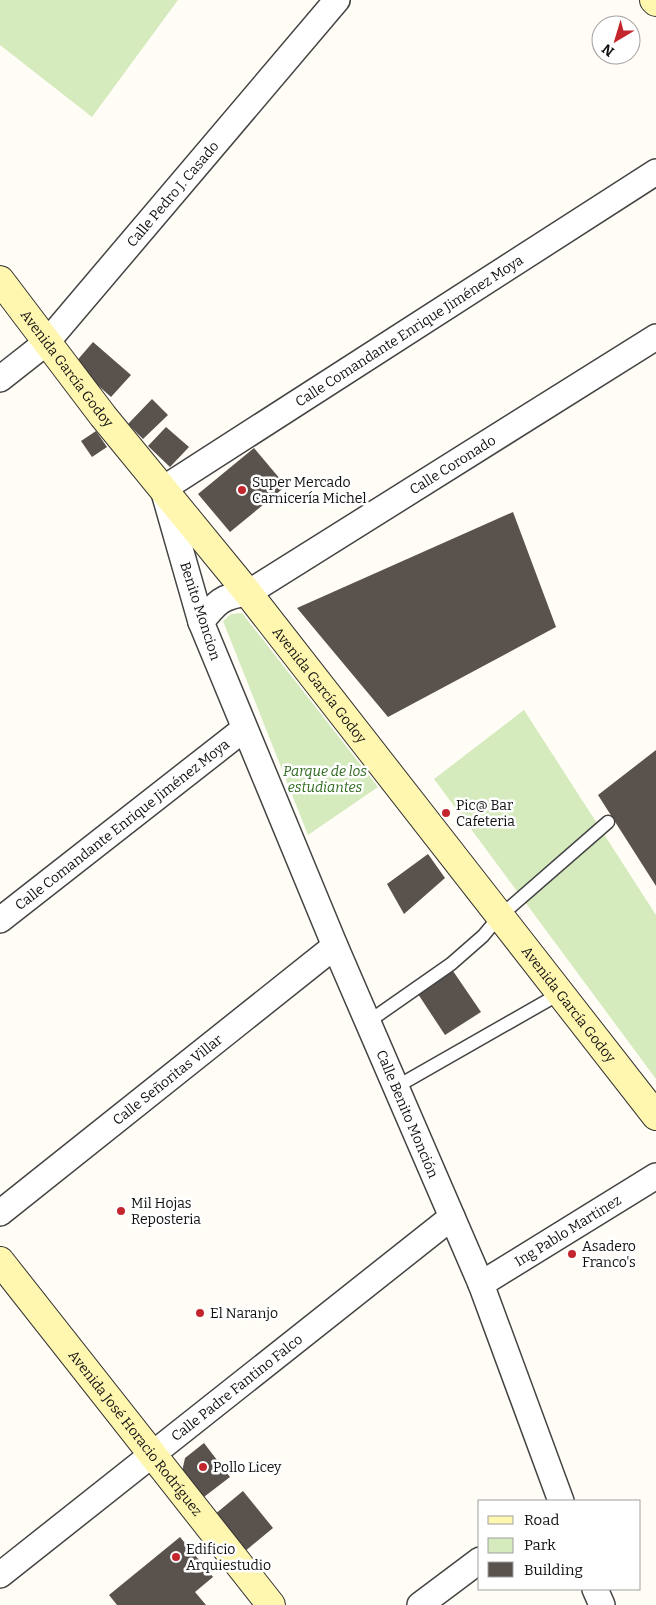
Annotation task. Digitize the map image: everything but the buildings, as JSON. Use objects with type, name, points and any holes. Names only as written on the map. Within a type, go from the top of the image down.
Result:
[{"type":"main road","name":"Avenida García Godoy","points":[[0,280],[46,342],[248,594],[656,1116]]},
{"type":"main road","name":"Avenida José Horacio Rodríguez","points":[[0,1261],[271,1605]]},
{"type":"street","name":"Calle Pedro J. Casado","points":[[0,379],[46,342],[337,0]]},
{"type":"street","name":"Calle Comandante Enrique Jiménez Moya","points":[[162,489],[656,172]]},
{"type":"street","name":"Calle Coronado","points":[[248,594],[656,337]]},
{"type":"street","name":"Benito Moncion","points":[[162,489],[201,622],[244,730]]},
{"type":"street","points":[[201,622],[216,604],[229,595],[248,594]]},
{"type":"street","name":"Calle Comandante Enrique Jiménez Moya","points":[[0,920],[244,730]]},
{"type":"street","name":"Calle Benito Monción","points":[[244,730],[480,1284],[560,1500]]},
{"type":"street","name":"Calle Señoritas Villar","points":[[0,1213],[335,946]]},
{"type":"street","name":"Ing Pablo Martinez","points":[[480,1284],[656,1176]]},
{"type":"street","name":"Calle Padre Fantino Falco","points":[[0,1575],[452,1217]]},
{"type":"street","points":[[420,1605],[478,1562]]},
{"type":"street","points":[[595,1590],[602,1605]]},
{"type":"lane","points":[[368,1022],[451,964],[483,936],[499,917],[608,822]]},
{"type":"lane","points":[[396,1087],[559,994]]},
{"type":"green space","points":[[0,0],[178,0],[92,117],[0,45]]},
{"type":"green space","name":"Parque de los estudiantes","points":[[242,613],[378,787],[308,835],[223,621],[231,614]]},
{"type":"green space","points":[[524,710],[656,915],[656,1079],[434,779]]},
{"type":"place","name":"Super Mercado Carnicería Michel","points":[[242,490]]},
{"type":"place","name":"Pic@ Bar Cafeteria","points":[[446,813]]},
{"type":"place","name":"Mil Hojas Reposteria","points":[[121,1211]]},
{"type":"place","name":"Asadero Franco's","points":[[572,1254]]},
{"type":"place","name":"El Naranjo","points":[[200,1313]]},
{"type":"place","name":"Pollo Licey","points":[[203,1467]]},
{"type":"place","name":"Edificio Arquiestudio","points":[[176,1557]]}]
